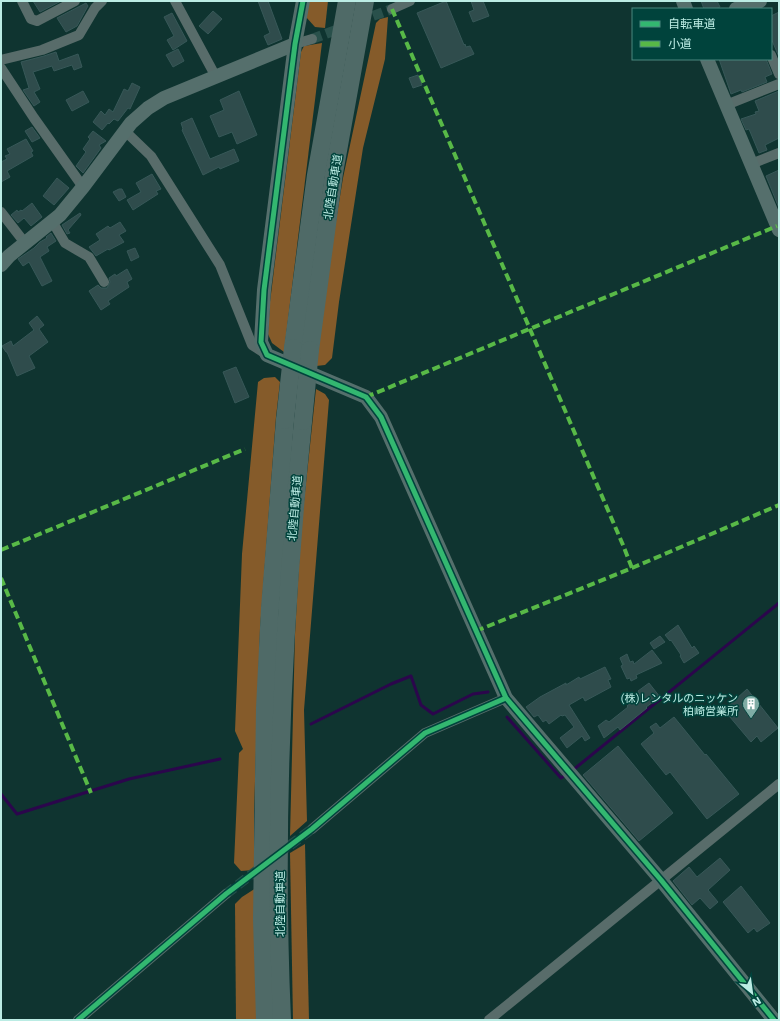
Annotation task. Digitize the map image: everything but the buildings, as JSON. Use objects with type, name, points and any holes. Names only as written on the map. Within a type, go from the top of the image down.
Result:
[{"type":"highway","points":[[316,175],[336,1]]},
{"type":"highway","name":"北陸自動車道","points":[[265,1020],[262,919],[265,708],[270,608],[294,420],[316,175],[347,1]]},
{"type":"highway","name":"北陸自動車道","points":[[301,349],[365,1]]},
{"type":"highway","points":[[350,80],[361,43],[370,1]]},
{"type":"highway","name":"北陸自動車道","points":[[282,1020],[280,804],[283,704],[294,514],[294,420]]},
{"type":"street","points":[[22,1],[31,19],[37,21],[75,1]]},
{"type":"street","points":[[1,60],[42,50],[79,35],[102,1]]},
{"type":"street","points":[[175,1],[216,77]]},
{"type":"street","points":[[268,355],[261,342],[264,290],[303,1]]},
{"type":"street","points":[[392,9],[410,1]]},
{"type":"street","points":[[739,8],[752,4]]},
{"type":"street","points":[[1,265],[9,256],[60,215],[131,123],[148,108],[164,98],[296,44],[312,39]]},
{"type":"street","points":[[772,57],[779,74]]},
{"type":"street","points":[[707,60],[778,224]]},
{"type":"street","points":[[1,68],[83,187]]},
{"type":"street","points":[[726,105],[779,84]]},
{"type":"street","points":[[125,131],[151,156],[220,265],[252,345],[268,355],[366,397],[381,417],[506,698],[661,880],[774,1020]]},
{"type":"street","points":[[752,164],[779,152]]},
{"type":"street","points":[[1,212],[25,243]]},
{"type":"street","points":[[52,221],[65,243],[89,257],[104,282]]},
{"type":"street","points":[[312,829],[425,733],[506,698]]},
{"type":"street","points":[[489,1020],[779,784]]},
{"type":"street","points":[[78,1020],[226,894]]},
{"type":"shaded area","points":[[308,1],[328,1],[325,28],[315,27],[306,17]]},
{"type":"shaded area","points":[[388,17],[385,59],[363,148],[339,302],[332,358],[325,365],[316,366],[327,276],[343,178],[376,23],[380,19]]},
{"type":"shaded area","points":[[322,43],[284,352],[272,343],[268,334],[270,302],[301,52],[304,46]]},
{"type":"shaded area","points":[[275,377],[280,382],[260,629],[254,812],[254,870],[241,871],[234,863],[239,753],[243,749],[235,731],[242,554],[258,382],[264,378]]},
{"type":"shaded area","points":[[316,389],[325,394],[329,400],[304,710],[307,821],[290,836],[295,634],[301,530]]},
{"type":"shaded area","points":[[305,844],[309,1020],[293,1020],[290,853]]},
{"type":"shaded area","points":[[256,888],[256,1020],[236,1020],[235,904],[242,897]]},
{"type":"waterway","points":[[573,770],[779,603]]},
{"type":"waterway","points":[[311,724],[391,684],[411,676],[421,705],[433,714],[473,694],[488,692]]},
{"type":"waterway","points":[[507,717],[561,778],[567,774]]},
{"type":"waterway","points":[[1,794],[17,814],[129,779],[220,759]]},
{"type":"tunnel","points":[[359,21],[392,9]]},
{"type":"tunnel","points":[[312,39],[344,27]]},
{"type":"tunnel","points":[[278,854],[312,829]]},
{"type":"tunnel","points":[[226,894],[264,865]]},
{"type":"marked path","points":[[392,9],[632,568]]},
{"type":"marked path","points":[[366,397],[777,226]]},
{"type":"marked path","points":[[1,550],[245,449]]},
{"type":"marked path","points":[[476,631],[632,568],[779,505]]},
{"type":"marked path","points":[[1,578],[91,793]]},
{"type":"cycle path","points":[[303,1],[295,44],[264,290],[261,342],[267,355],[366,397],[381,417],[506,698],[661,880],[774,1020]]},
{"type":"cycle path","points":[[78,1020],[226,894],[312,829],[425,733],[506,698]]},
{"type":"place","name":"(株)レンタルのニッケン 柏崎営業所","points":[[751,719]]}]
